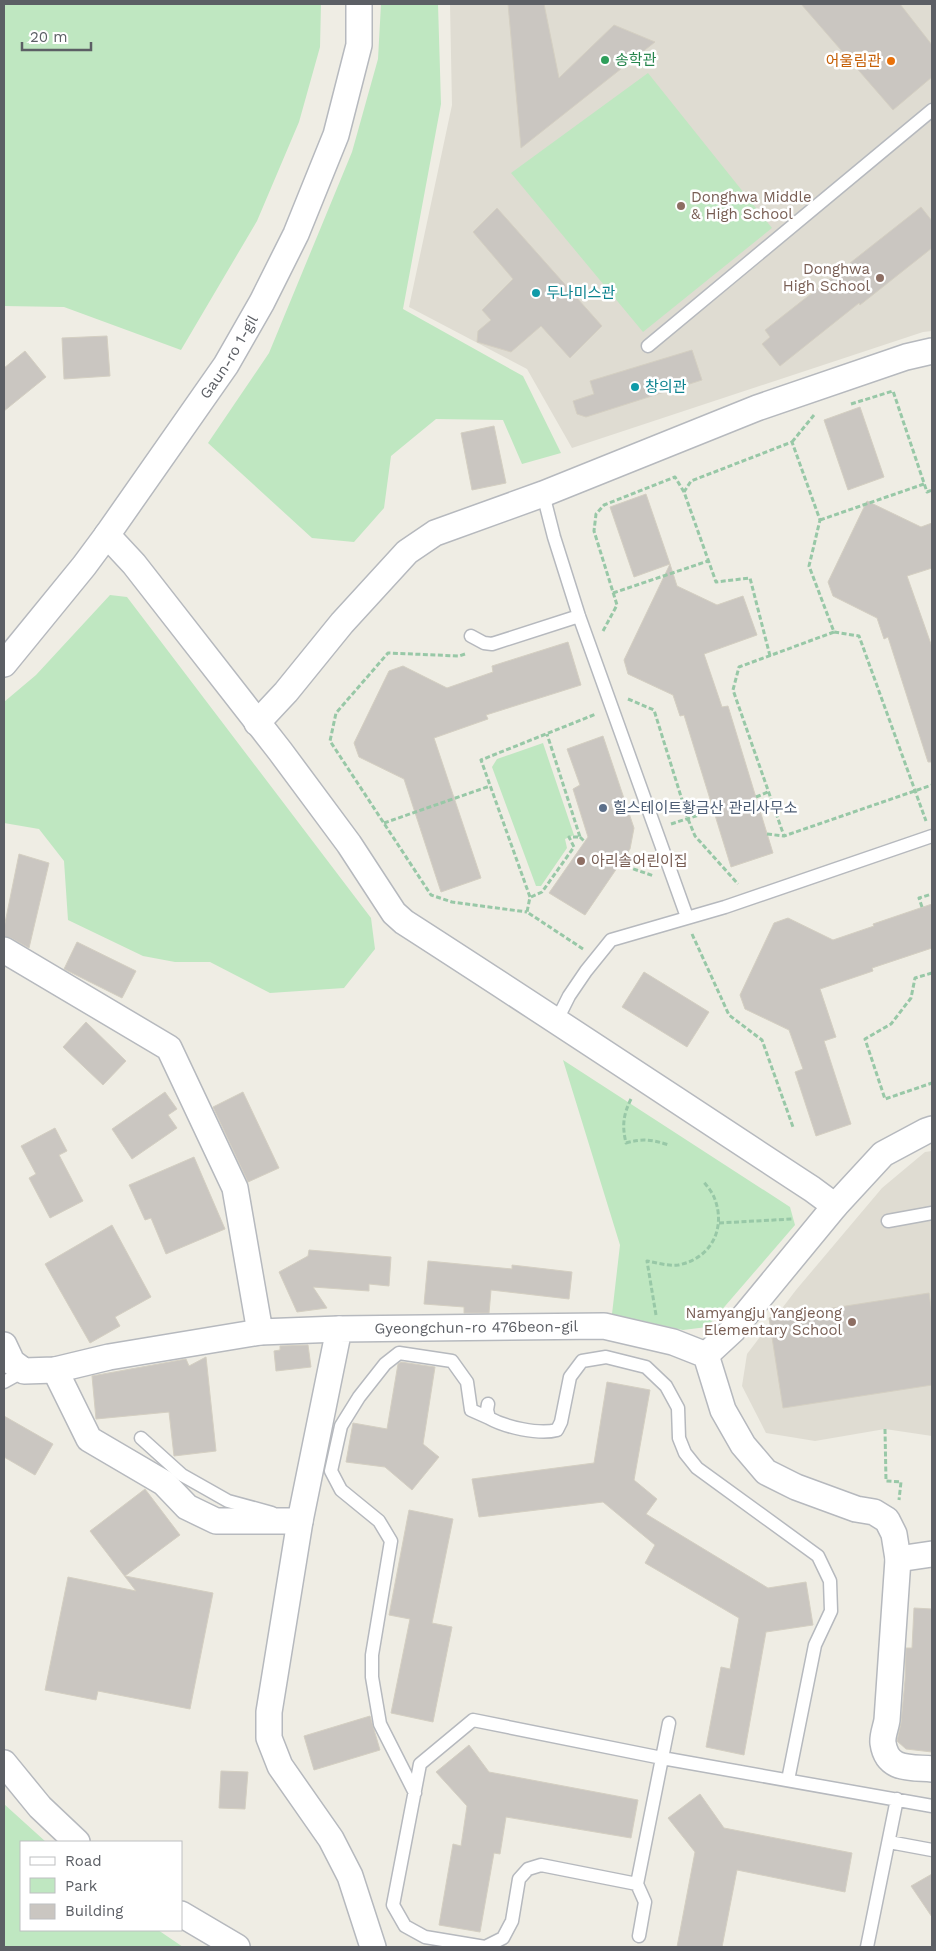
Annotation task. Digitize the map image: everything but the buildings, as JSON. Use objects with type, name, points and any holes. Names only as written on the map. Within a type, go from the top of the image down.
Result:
[{"type":"street","name":"Gaun-ro 1-gil","points":[[4,664],[107,535],[226,365],[262,302],[296,234],[336,134],[359,45],[359,4]]},
{"type":"street","points":[[257,723],[286,692],[342,623],[407,552],[435,533],[543,494],[757,408],[906,357],[932,351]]},
{"type":"street","points":[[107,535],[134,564],[280,751],[348,844],[394,914],[835,1206]]},
{"type":"street","points":[[4,950],[169,1048],[235,1188],[260,1332]]},
{"type":"street","points":[[932,1130],[926,1131],[883,1154],[835,1206],[733,1330],[706,1355],[723,1410],[742,1445],[766,1472],[796,1487],[856,1509],[874,1512],[886,1520],[894,1534],[898,1559],[887,1720],[883,1743],[891,1762],[898,1766],[932,1769]]},
{"type":"street","name":"Gyeongchun-ro 476beon-gil","points":[[14,1376],[55,1370],[109,1356],[260,1332],[339,1329],[604,1326],[673,1342],[706,1355]]},
{"type":"street","points":[[339,1329],[300,1521],[270,1712],[269,1738],[280,1766],[331,1839],[350,1876],[373,1947]]},
{"type":"street","points":[[4,1345],[12,1362],[14,1376]]},
{"type":"street","points":[[55,1370],[89,1439],[164,1483],[188,1507],[216,1521],[300,1521]]},
{"type":"street","points":[[898,1559],[932,1554]]},
{"type":"street","points":[[4,1763],[40,1807],[77,1841]]},
{"type":"street","points":[[182,1915],[236,1947]]},
{"type":"lane","points":[[648,346],[932,110]]},
{"type":"lane","points":[[543,494],[578,616],[613,708],[687,917]]},
{"type":"lane","points":[[471,636],[484,643],[492,644],[578,616]]},
{"type":"lane","points":[[556,1020],[569,996],[596,958],[612,940],[725,907],[932,836]]},
{"type":"lane","points":[[888,1221],[932,1213]]},
{"type":"lane","points":[[415,1793],[380,1724],[372,1677],[372,1655],[391,1541],[379,1520],[341,1490],[331,1471],[341,1426],[359,1397],[385,1364],[399,1353],[452,1361],[468,1382],[471,1410],[499,1424],[537,1431],[557,1430],[561,1422],[570,1377],[582,1361],[606,1357],[646,1368],[666,1386],[678,1408],[679,1438],[685,1453],[697,1468],[818,1556],[830,1581],[832,1611],[815,1645],[788,1780]]},
{"type":"lane","points":[[488,1404],[489,1418]]},
{"type":"lane","points":[[141,1438],[182,1475],[228,1501],[300,1521]]},
{"type":"lane","points":[[636,1884],[542,1865],[528,1869],[519,1879],[512,1921],[503,1938],[485,1947],[425,1937],[405,1926],[394,1905],[420,1764],[473,1720],[662,1758],[932,1806]]},
{"type":"lane","points":[[639,1936],[645,1902],[636,1884],[669,1723]]},
{"type":"lane","points":[[867,1947],[897,1799]]},
{"type":"lane","points":[[889,1842],[932,1850]]},
{"type":"path","points":[[849,404],[893,391],[926,492],[932,490]]},
{"type":"path","points":[[684,492],[690,481],[792,442],[814,415],[822,412]]},
{"type":"path","points":[[792,442],[820,520],[809,566],[834,632]]},
{"type":"path","points":[[602,634],[617,605],[594,531],[596,514],[604,505],[675,476],[684,492],[716,582],[750,578],[770,656]]},
{"type":"path","points":[[820,520],[924,484]]},
{"type":"path","points":[[613,593],[708,561]]},
{"type":"path","points":[[784,836],[733,690],[739,667],[834,632],[859,636],[926,822]]},
{"type":"path","points":[[492,644],[459,656],[388,653],[336,713],[330,741],[432,895],[452,902],[527,912],[596,958]]},
{"type":"path","points":[[624,697],[654,710],[695,836],[738,884]]},
{"type":"path","points":[[527,912],[530,898],[481,760],[613,708]]},
{"type":"path","points":[[547,734],[580,837],[584,842]]},
{"type":"path","points":[[767,834],[784,836],[932,785]]},
{"type":"path","points":[[384,823],[490,786]]},
{"type":"path","points":[[756,797],[768,792]]},
{"type":"path","points":[[668,825],[714,810]]},
{"type":"path","points":[[578,851],[570,837],[580,837]]},
{"type":"path","points":[[530,898],[542,892],[574,847]]},
{"type":"path","points":[[619,864],[657,876]]},
{"type":"path","points":[[922,908],[918,898],[932,894]]},
{"type":"path","points":[[687,917],[694,938],[729,1015],[762,1040],[793,1127]]},
{"type":"path","points":[[932,973],[916,978],[911,998],[891,1024],[865,1039],[886,1099],[932,1083]]},
{"type":"path","points":[[632,1099],[625,1111],[622,1128],[626,1144],[640,1139],[669,1145]]},
{"type":"path","points":[[657,1320],[647,1261],[677,1265],[692,1260],[706,1252],[716,1238],[719,1223],[718,1213],[714,1197],[703,1181]]},
{"type":"path","points":[[719,1223],[798,1218]]},
{"type":"path","points":[[885,1428],[886,1481],[902,1482],[899,1508]]},
{"type":"shaded area","name":"Donghwa Middle & High School","points":[[450,4],[932,4],[932,331],[923,332],[572,448],[527,369],[409,307],[452,105]]},
{"type":"shaded area","name":"Namyangju Yangjeong Elementary School","points":[[932,1151],[932,1436],[885,1429],[815,1441],[766,1433],[742,1386],[747,1354],[796,1290],[882,1188],[925,1152]]},
{"type":"green space","points":[[4,4],[321,4],[320,47],[299,122],[257,221],[181,350],[64,307],[4,306]]},
{"type":"green space","points":[[381,4],[438,4],[441,104],[403,309],[523,376],[561,453],[522,464],[503,420],[436,419],[391,456],[384,508],[354,542],[312,538],[208,443],[269,353],[352,152],[378,59]]},
{"type":"green space","points":[[648,73],[772,228],[643,332],[511,173]]},
{"type":"green space","points":[[110,595],[127,597],[371,918],[375,949],[344,988],[270,993],[210,962],[175,962],[143,956],[68,920],[64,861],[39,829],[4,823],[4,702],[36,675]]},
{"type":"green space","points":[[543,743],[574,835],[565,839],[567,848],[541,886],[536,886],[492,767],[497,759]]},
{"type":"green space","points":[[563,1060],[790,1207],[795,1225],[707,1327],[683,1330],[612,1314],[620,1245]]},
{"type":"green space","points":[[4,1804],[45,1841],[20,1841],[20,1931],[159,1931],[183,1947],[4,1947]]},
{"type":"place","name":"송학관","points":[[605,60]]},
{"type":"place","name":"어울림관","points":[[891,61]]},
{"type":"place","name":"Donghwa Middle & High School","points":[[681,206]]},
{"type":"place","name":"Donghwa High School","points":[[880,278]]},
{"type":"place","name":"두나미스관","points":[[536,293]]},
{"type":"place","name":"창의관","points":[[635,387]]},
{"type":"place","name":"힐스테이트황금산 관리사무소","points":[[603,808]]},
{"type":"place","name":"아리솔어린이집","points":[[581,861]]},
{"type":"place","name":"Namyangju Yangjeong Elementary School","points":[[852,1322]]}]
